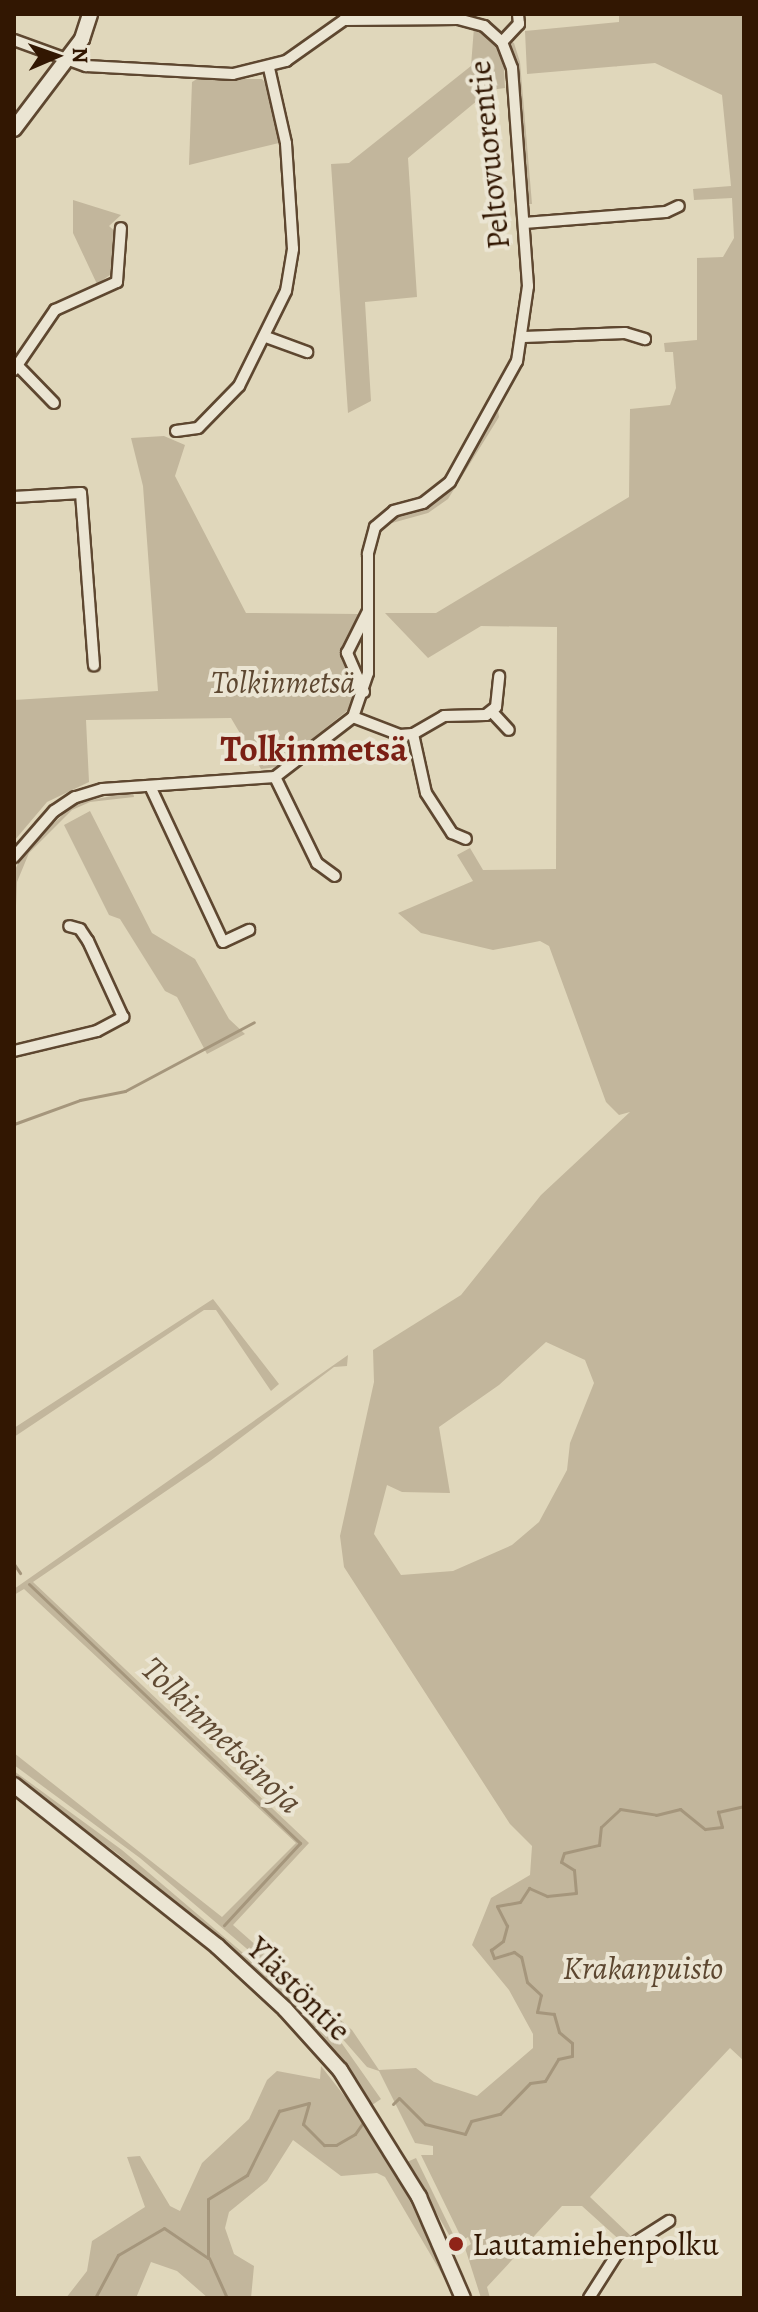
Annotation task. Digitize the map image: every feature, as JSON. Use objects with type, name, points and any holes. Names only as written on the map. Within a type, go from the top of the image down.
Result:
[{"type":"main road","points":[[67,57],[82,14]]},
{"type":"main road","points":[[14,129],[82,39],[90,14]]},
{"type":"main road","name":"Ylästöntie","points":[[14,1785],[217,1946],[285,2009],[357,2093],[388,2141],[435,2229],[463,2298]]},
{"type":"street","points":[[502,42],[519,24],[518,14]]},
{"type":"street","name":"Peltovuorentie","points":[[14,40],[67,57],[148,71],[233,74],[269,68],[310,47],[344,17],[458,19],[484,26],[502,42],[512,68],[528,286],[524,337],[499,397],[450,482],[423,503],[394,511],[375,527],[368,554],[364,692],[353,717],[275,777]]},
{"type":"street","points":[[176,431],[198,428],[239,386],[266,337],[286,291],[293,249],[286,143],[269,68]]},
{"type":"street","points":[[524,223],[666,212],[679,206]]},
{"type":"street","points":[[54,403],[16,368],[55,310],[117,282],[121,228]]},
{"type":"street","points":[[524,337],[625,333],[645,339]]},
{"type":"street","points":[[266,337],[307,352]]},
{"type":"street","points":[[14,497],[81,493],[94,666]]},
{"type":"street","name":"Peltovuorentie","points":[[364,692],[347,653],[367,613]]},
{"type":"street","points":[[493,713],[499,676]]},
{"type":"street","points":[[493,713],[509,730]]},
{"type":"street","points":[[353,717],[379,730],[413,734],[444,716],[493,713]]},
{"type":"street","points":[[413,734],[426,793],[452,833],[466,839]]},
{"type":"street","points":[[14,857],[54,811],[75,797],[150,786],[275,777],[317,863],[335,876]]},
{"type":"street","points":[[150,786],[223,942],[249,930]]},
{"type":"street","points":[[14,1051],[97,1031],[123,1017],[88,941],[80,929],[69,926]]},
{"type":"street","points":[[589,2298],[617,2254],[669,2221]]},
{"type":"green space","name":"Krakanpuisto","points":[[619,14],[744,14],[744,2061],[730,2048],[590,2197],[632,2237],[644,2233],[623,2243],[582,2206],[562,2206],[487,2287],[490,2298],[481,2298],[465,2248],[471,2244],[468,2237],[463,2240],[460,2235],[421,2155],[433,2155],[433,2146],[415,2143],[379,2071],[367,2067],[312,2004],[140,1858],[14,1765],[14,1753],[222,1917],[296,1843],[24,1589],[14,1595],[14,1589],[348,1355],[347,1366],[334,1367],[210,1461],[33,1582],[309,1843],[233,1925],[352,2030],[379,2070],[416,2068],[434,2082],[477,2096],[533,2048],[533,2034],[509,1990],[472,1945],[491,1898],[530,1875],[532,1846],[510,1824],[344,1567],[340,1536],[374,1382],[373,1350],[461,1295],[541,1195],[630,1112],[619,1115],[606,1102],[549,946],[540,941],[493,950],[421,933],[398,913],[473,881],[457,855],[470,848],[483,870],[556,869],[557,627],[481,626],[428,658],[385,613],[436,613],[629,497],[630,409],[670,405],[676,388],[673,352],[665,352],[664,343],[697,340],[697,258],[723,257],[734,238],[732,198],[694,200],[693,189],[731,186],[722,95],[655,63],[527,74],[525,31],[619,22]],"holes":[[[546,1342],[585,1360],[594,1383],[570,1443],[567,1470],[539,1522],[512,1545],[453,1571],[401,1575],[374,1534],[387,1485],[402,1492],[450,1493],[439,1427],[499,1385]]]},
{"type":"green space","points":[[474,27],[483,30],[503,53],[505,88],[490,90],[408,158],[417,297],[365,302],[371,401],[348,413],[331,164],[349,163],[471,66]]},
{"type":"green space","points":[[508,40],[514,43],[520,62],[532,204],[528,204],[517,69]]},
{"type":"green space","points":[[197,79],[262,79],[268,86],[279,143],[189,165],[192,82]]},
{"type":"green space","points":[[73,200],[121,215],[109,226],[118,234],[113,273],[97,284],[73,233]]},
{"type":"green space","points":[[498,410],[499,417],[448,499],[428,513],[392,523],[393,518],[429,506],[450,490]]},
{"type":"green space","name":"Tolkinmetsä","points":[[164,436],[185,445],[175,476],[246,613],[359,614],[344,649],[356,685],[353,706],[277,767],[261,769],[231,718],[86,720],[89,782],[47,802],[14,841],[14,700],[158,691],[143,486],[131,438]]},
{"type":"green space","points":[[133,792],[134,797],[90,802],[72,810],[29,853],[17,882],[14,953],[14,872],[23,853],[75,803]]},
{"type":"green space","points":[[90,811],[152,933],[195,959],[229,1019],[245,1034],[207,1054],[177,997],[165,991],[120,919],[109,915],[64,825]]},
{"type":"green space","points":[[213,1299],[279,1384],[271,1391],[216,1310],[204,1310],[14,1437],[14,1428]]},
{"type":"green space","points":[[14,1771],[122,1850],[331,2028],[381,2099],[372,2105],[317,2033],[223,1944],[118,1854],[14,1777]]},
{"type":"green space","points":[[321,2066],[381,2143],[428,2230],[456,2298],[385,2177],[377,2173],[341,2176],[293,2140],[267,2181],[229,2212],[225,2228],[234,2254],[254,2266],[251,2298],[208,2298],[177,2271],[151,2262],[136,2298],[66,2298],[87,2271],[92,2241],[145,2207],[127,2157],[140,2156],[170,2206],[180,2211],[202,2163],[249,2119],[267,2080],[277,2071],[320,2079]]},
{"type":"green space","points":[[416,2158],[455,2238],[452,2240],[407,2162]]},
{"type":"waterway","name":"Tolkinmetsänoja","points":[[14,1124],[80,1100],[125,1091],[254,1022]]},
{"type":"waterway","name":"Tolkinmetsänoja","points":[[14,1564],[20,1573]]},
{"type":"waterway","name":"Tolkinmetsänoja","points":[[29,1584],[300,1843],[224,1925]]},
{"type":"waterway","points":[[393,2104],[399,2098],[425,2124],[465,2134],[471,2121],[500,2114],[530,2083],[545,2081],[558,2059],[572,2056],[572,2043],[559,2032],[554,2014],[537,2012],[541,1995],[527,1982],[521,1957],[514,1952],[494,1958],[491,1950],[503,1941],[507,1926],[497,1906],[520,1902],[529,1888],[547,1896],[576,1893],[574,1870],[561,1862],[564,1853],[599,1845],[601,1827],[620,1809],[656,1815],[680,1809],[705,1829],[722,1827],[718,1812],[744,1806]]},
{"type":"waterway","points":[[95,2298],[118,2255],[164,2228],[208,2258],[208,2199],[247,2175],[279,2111],[309,2103],[303,2124],[324,2145],[336,2145],[355,2134],[364,2121]]},
{"type":"waterway","points":[[209,2258],[227,2298]]},
{"type":"place","name":"Lautamiehenpolku","points":[[456,2244]]},
{"type":"district","name":"Tolkinmetsä","points":[[314,749]]}]
